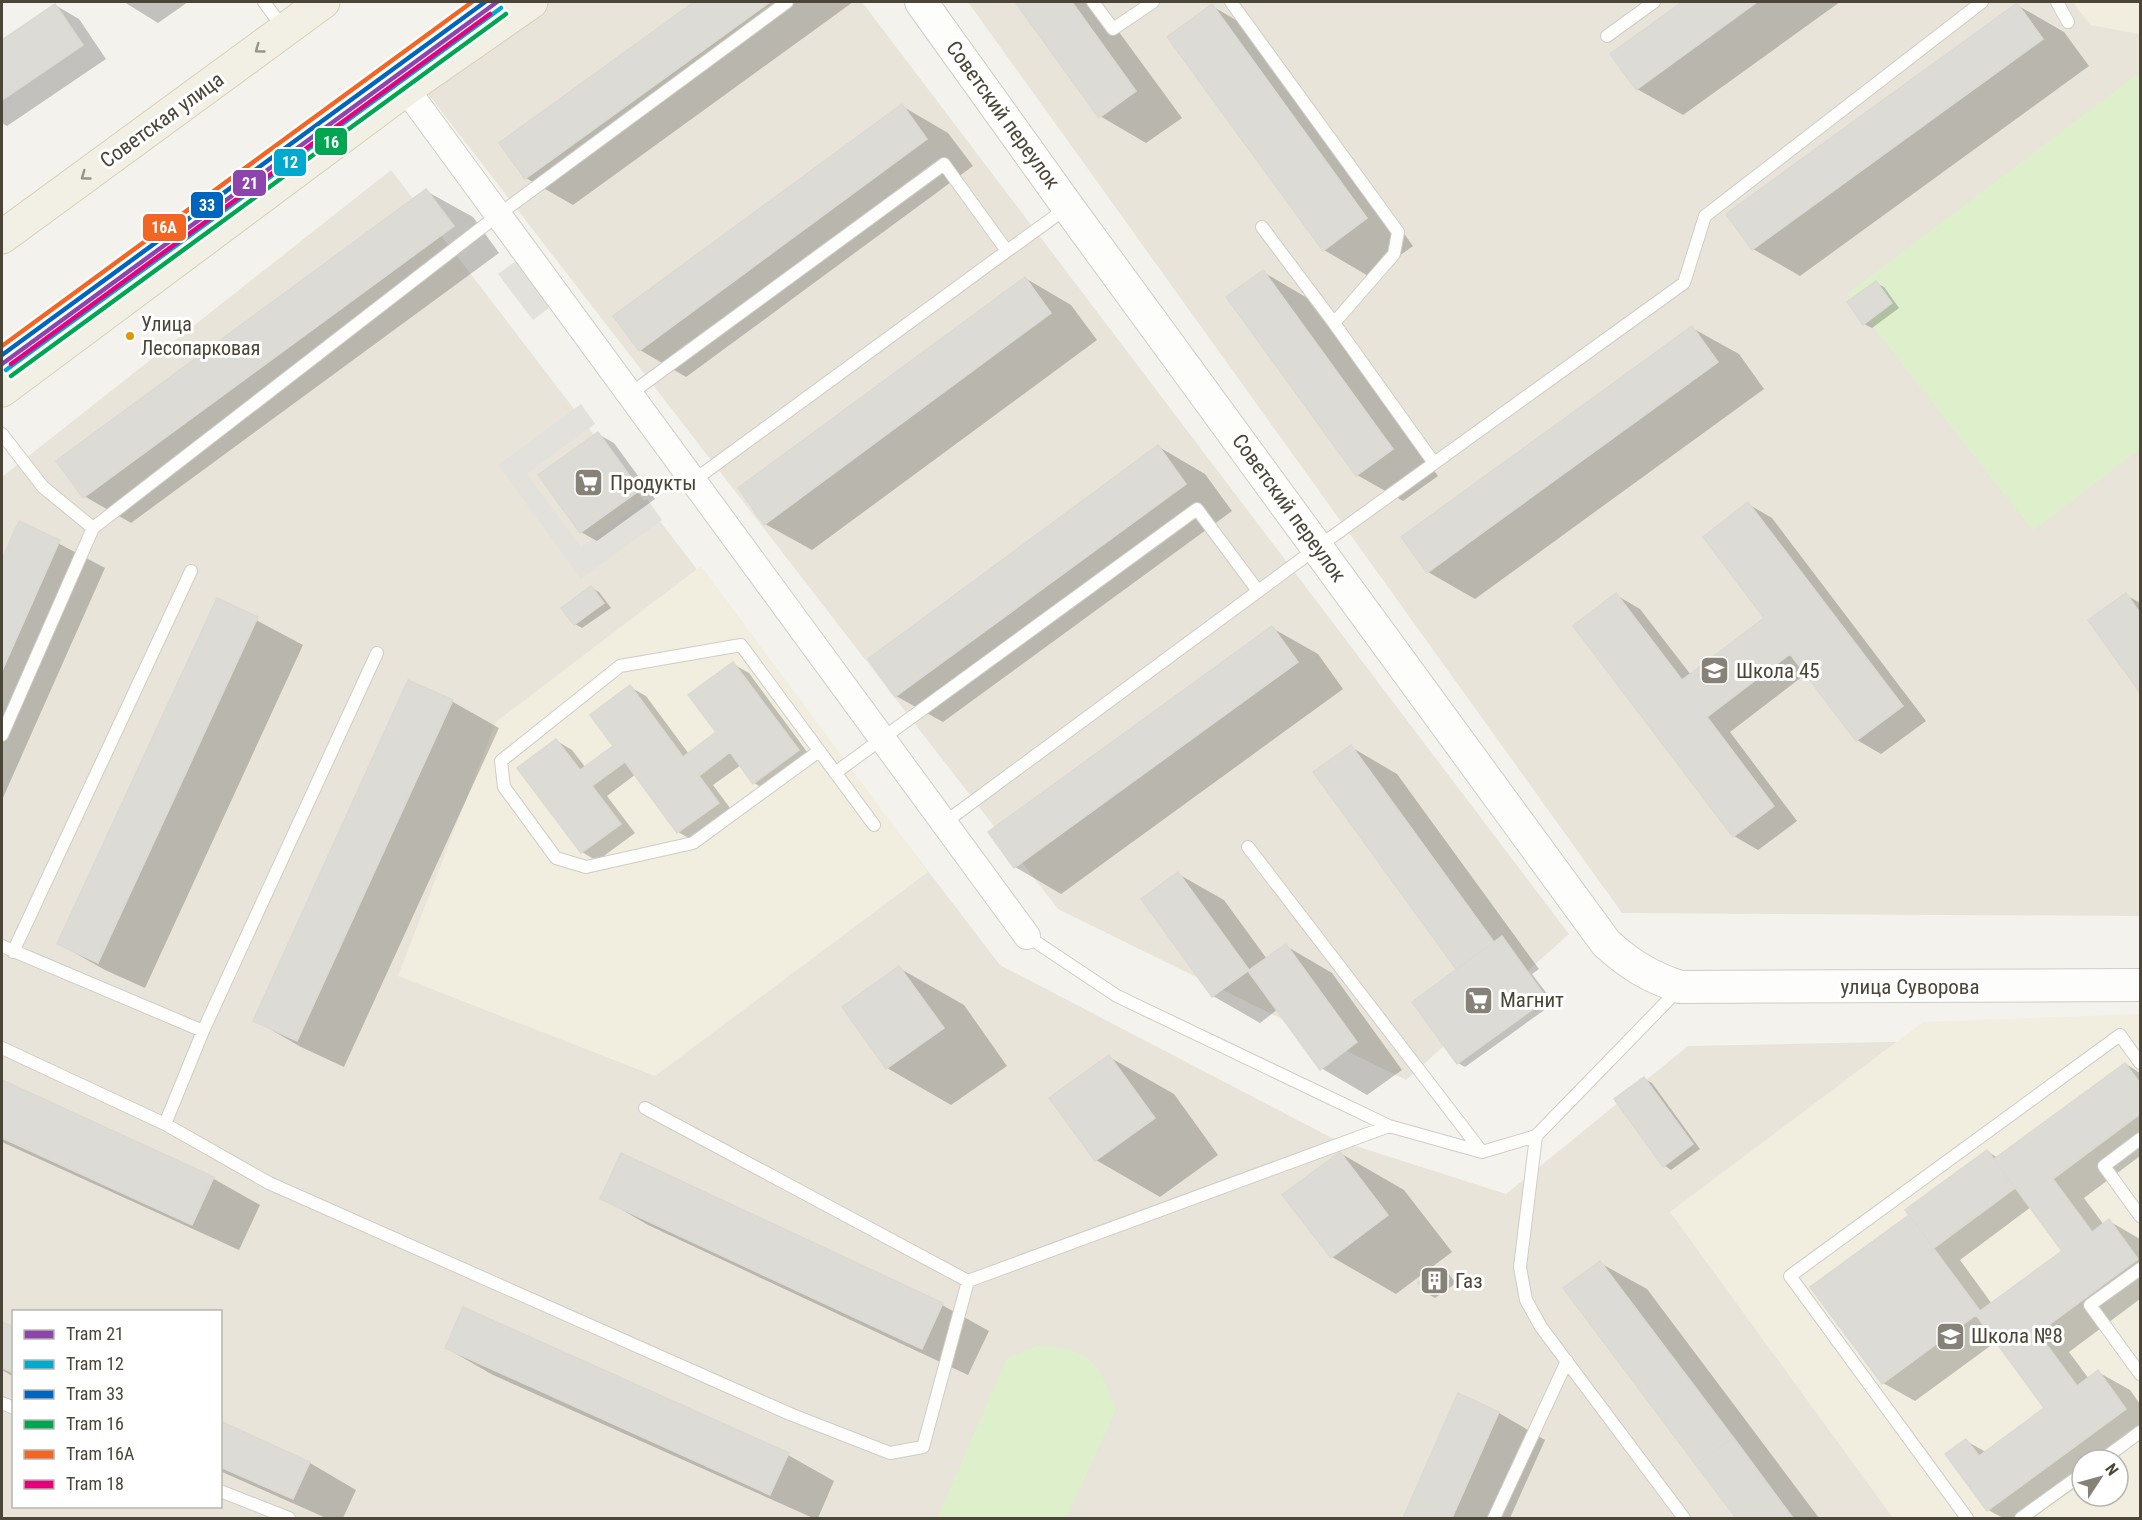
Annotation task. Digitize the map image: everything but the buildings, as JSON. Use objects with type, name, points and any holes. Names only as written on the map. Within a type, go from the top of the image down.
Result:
[{"type":"main road","name":"Советская улица","points":[[2,237],[323,2]]},
{"type":"main road","points":[[2,390],[406,89],[531,2]]},
{"type":"street","name":"Советский переулок","points":[[921,2],[1068,207],[1606,943],[1629,964],[1649,976],[1680,987]]},
{"type":"street","points":[[406,89],[1027,936]]},
{"type":"street","name":"улица Суворова","points":[[1680,987],[2140,985]]},
{"type":"lane","points":[[264,2],[285,30]]},
{"type":"lane","points":[[2,735],[93,528],[498,214],[787,2]]},
{"type":"lane","points":[[1093,2],[1113,29],[1153,2]]},
{"type":"lane","points":[[1232,2],[1398,232],[1394,254],[1334,322]]},
{"type":"lane","points":[[1607,36],[1654,2]]},
{"type":"lane","points":[[944,823],[1318,547],[1684,283],[1705,216],[1982,2]]},
{"type":"lane","points":[[2057,2],[2068,22]]},
{"type":"lane","points":[[630,394],[944,164],[1008,251]]},
{"type":"lane","points":[[693,481],[1068,207]]},
{"type":"lane","points":[[1262,227],[1334,322],[1434,463]]},
{"type":"lane","points":[[2,434],[43,487],[93,528]]},
{"type":"lane","points":[[835,773],[1197,509],[1258,591]]},
{"type":"lane","points":[[191,571],[7,949],[203,1030]]},
{"type":"lane","points":[[819,751],[693,843],[586,867],[556,858],[504,787],[501,761],[620,666],[741,645],[874,825]]},
{"type":"lane","points":[[165,1124],[203,1030],[377,653]]},
{"type":"lane","points":[[1248,848],[1482,1152]]},
{"type":"lane","points":[[1027,936],[1117,996],[1389,1126],[1482,1152],[1536,1136],[1680,987]]},
{"type":"lane","points":[[1967,1518],[1790,1276],[2120,1035],[2140,1063]]},
{"type":"lane","points":[[2,1048],[165,1124],[269,1183],[790,1414],[890,1453],[923,1447],[968,1281]]},
{"type":"lane","points":[[645,1108],[968,1281],[1389,1126]]},
{"type":"lane","points":[[1536,1136],[1520,1267],[1526,1300],[1541,1327],[1684,1518]]},
{"type":"lane","points":[[2140,1139],[2104,1166],[2140,1216]]},
{"type":"lane","points":[[2140,1269],[2090,1305],[2140,1374]]},
{"type":"lane","points":[[1494,1518],[1567,1361]]},
{"type":"lane","points":[[2118,1448],[2140,1432]]},
{"type":"lane","points":[[2022,1518],[2070,1483]]},
{"type":"lane","points":[[222,1492],[289,1518]]},
{"type":"shaded area","points":[[549,2],[862,2],[1569,934],[1406,1080],[1058,909],[425,90]]},
{"type":"shaded area","points":[[968,2],[2140,2],[2140,916],[1622,913]]},
{"type":"shaded area","points":[[2073,2],[2140,2],[2140,34],[2090,25]]},
{"type":"shaded area","points":[[391,170],[1000,965],[1334,1139],[1506,1194],[1688,1046],[2140,1037],[2140,1518],[2,1518],[2,477]]},
{"type":"shaded area","points":[[516,261],[550,307],[533,320],[498,274]]},
{"type":"shaded area","points":[[581,404],[595,424],[527,474],[581,547],[647,499],[662,520],[581,579],[498,465]]},
{"type":"shaded area","points":[[701,566],[928,872],[655,1076],[398,976],[496,722]]},
{"type":"shaded area","name":"Школа №8","points":[[2140,1014],[2140,1518],[1893,1518],[1670,1212],[1923,1022]]},
{"type":"green space","points":[[2140,72],[2140,449],[2033,531],[1847,294]]},
{"type":"green space","points":[[1038,1346],[1070,1350],[1091,1361],[1105,1381],[1116,1410],[1066,1518],[937,1518],[1007,1358]]},
{"type":"tram line","name":"16А","points":[[2,346],[472,2]]},
{"type":"tram line","name":"33","points":[[2,355],[485,2]]},
{"type":"tram line","name":"21","points":[[2,364],[497,2]]},
{"type":"tram line","name":"12","points":[[6,370],[501,8]]},
{"type":"tram line","name":"18","points":[[11,364],[490,14]]},
{"type":"tram line","name":"16","points":[[11,376],[506,14]]},
{"type":"place","name":"Улица Лесопарковая","points":[[130,336]]},
{"type":"place","name":"Продукты","points":[[589,483]]},
{"type":"place","name":"Школа 45","points":[[1715,671]]},
{"type":"place","name":"Магнит","points":[[1479,1000]]},
{"type":"place","name":"Газ","points":[[1434,1281]]},
{"type":"place","name":"Школа №8","points":[[1950,1336]]}]
